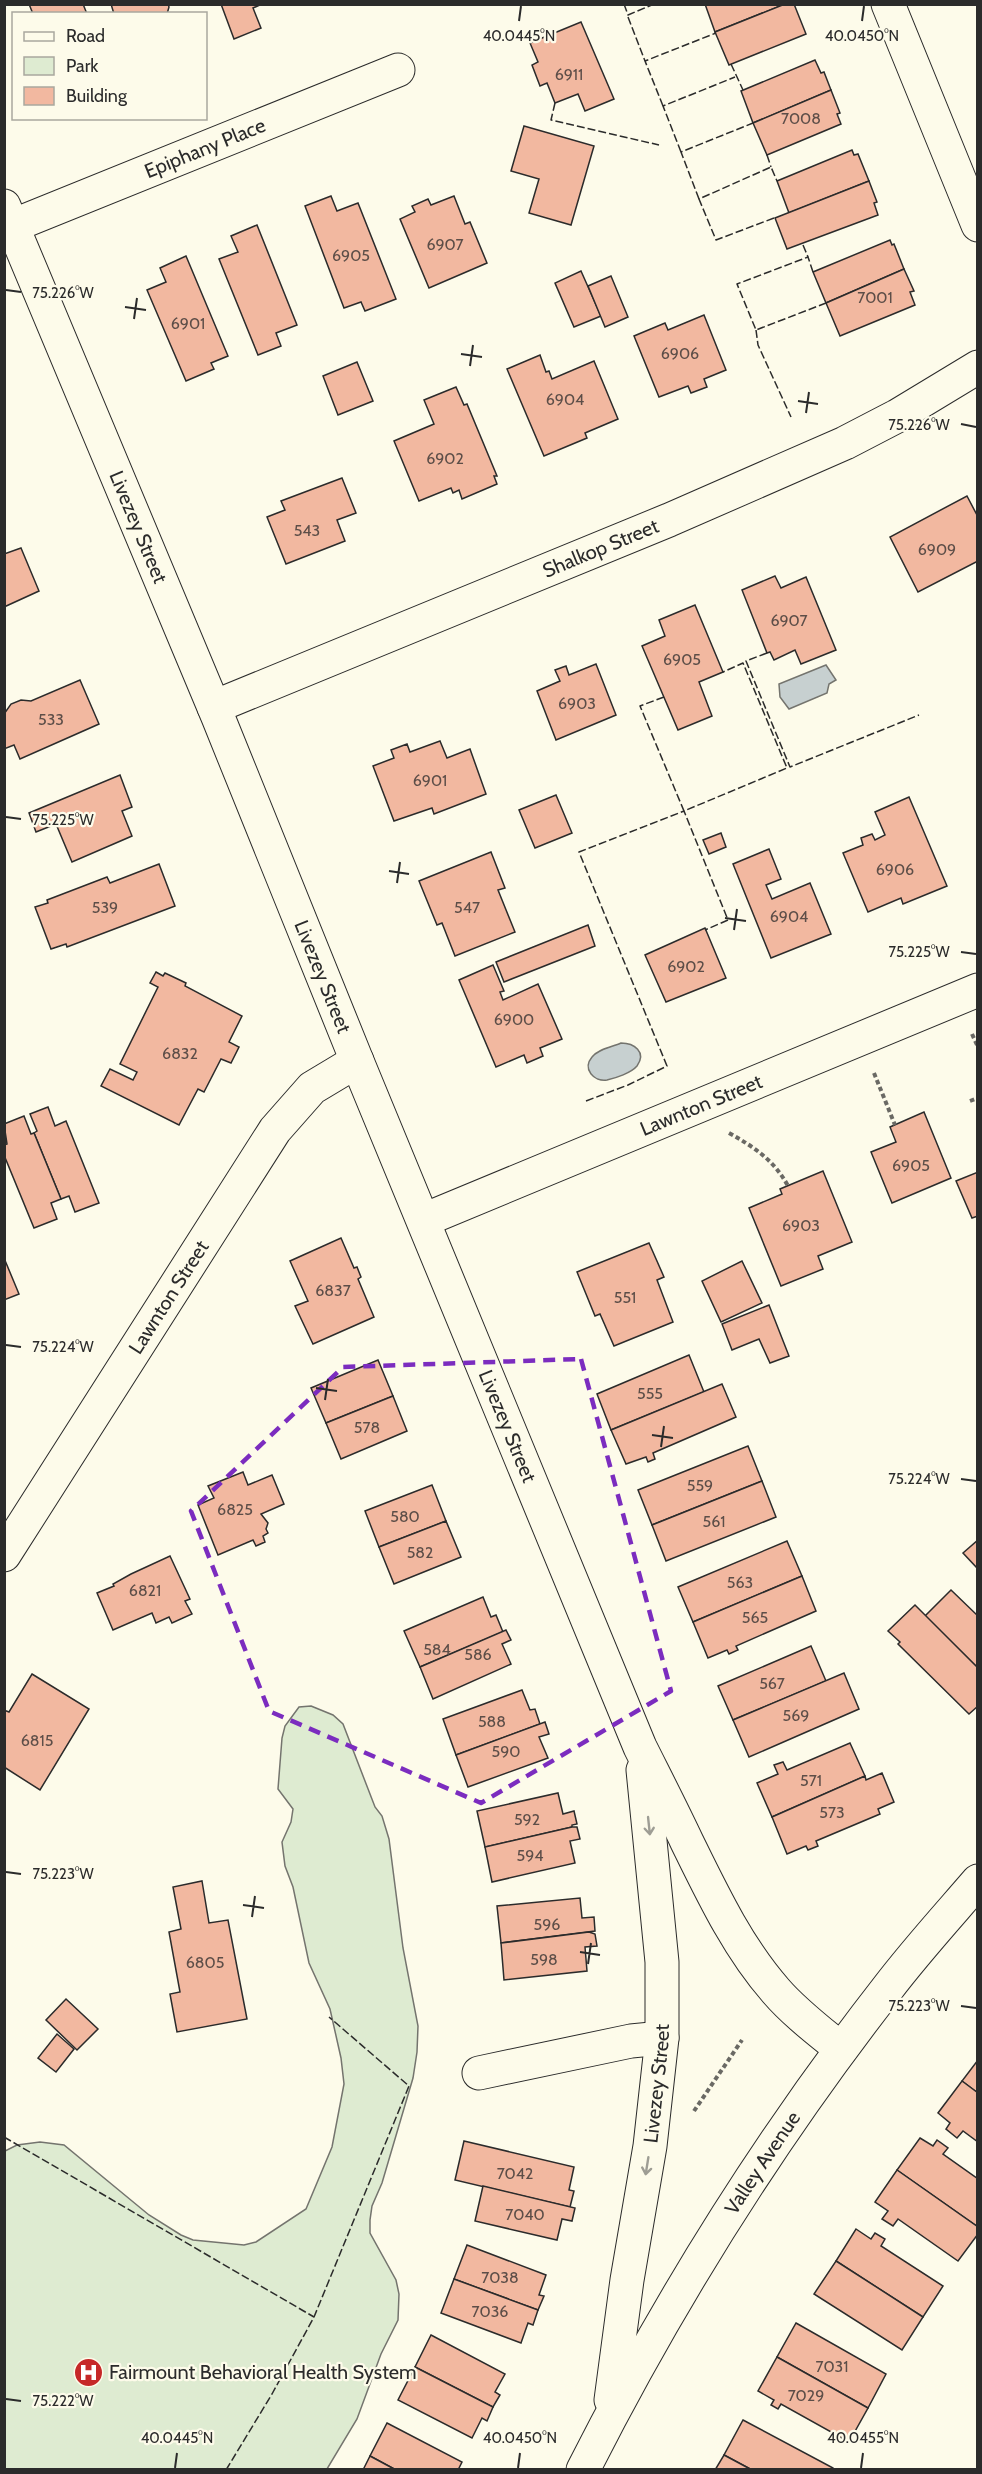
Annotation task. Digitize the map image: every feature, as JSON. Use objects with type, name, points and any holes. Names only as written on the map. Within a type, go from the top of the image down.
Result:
[{"type":"street","points":[[888,4],[978,225]]},
{"type":"street","name":"Epiphany Place","points":[[8,216],[398,70]]},
{"type":"street","name":"Livezey Street","points":[[8,216],[214,707],[357,1061],[640,1747],[729,1923],[752,1961],[803,2018],[841,2049]]},
{"type":"street","name":"Shalkop Street","points":[[214,707],[699,508],[836,448],[897,416],[978,367]]},
{"type":"street","name":"Lawnton Street","points":[[424,1220],[978,990]]},
{"type":"street","name":"Lawnton Street","points":[[4,1555],[275,1130],[312,1088],[357,1061]]},
{"type":"street","name":"Livezey Street","points":[[608,2419],[627,2280],[650,2146],[662,2038],[662,1962],[640,1747]]},
{"type":"street","name":"Valley Avenue","points":[[583,2469],[667,2313],[731,2206],[841,2049],[889,1986],[978,1881]]},
{"type":"street","points":[[479,2073],[631,2041],[662,2038]]},
{"type":"path","points":[[971,1031],[978,1047]]},
{"type":"path","points":[[873,1071],[895,1125]]},
{"type":"path","points":[[970,1101],[978,1098]]},
{"type":"path","points":[[726,1132],[762,1152],[781,1172],[788,1186]]},
{"type":"path","points":[[690,2117],[742,2040]]},
{"type":"highlighted area","points":[[581,1359],[671,1691],[481,1803],[269,1711],[191,1511],[343,1367]]},
{"type":"green space","points":[[311,1706],[333,1715],[343,1724],[375,1807],[382,1816],[389,1839],[403,1948],[418,2026],[413,2078],[382,2183],[372,2206],[370,2220],[370,2233],[396,2280],[399,2294],[398,2320],[381,2354],[357,2419],[327,2469],[5,2469],[5,2151],[17,2145],[40,2142],[64,2145],[149,2215],[181,2235],[193,2240],[244,2245],[256,2242],[306,2209],[332,2147],[344,2084],[341,2058],[330,2009],[309,1963],[293,1887],[285,1866],[282,1842],[291,1822],[293,1809],[278,1789],[285,1726],[299,1707]]},
{"type":"shaded area","points":[[826,665],[836,680],[829,684],[827,693],[789,709],[780,697],[779,684]]},
{"type":"shaded area","points":[[621,1043],[638,1049],[641,1056],[637,1066],[611,1079],[602,1080],[594,1077],[588,1066],[592,1057],[601,1050]]},
{"type":"building","points":[[29,4],[83,4],[86,12],[32,12]]},
{"type":"building","points":[[111,4],[168,4],[169,7],[168,12],[113,12]]},
{"type":"building","points":[[221,4],[262,4],[253,8],[261,28],[234,39]]},
{"type":"building","points":[[705,4],[785,4],[715,32]]},
{"type":"building","points":[[785,4],[794,4],[806,34],[729,65],[715,32]]},
{"type":"building","points":[[581,22],[614,99],[585,111],[578,94],[555,103],[547,83],[540,86],[532,65],[538,62],[530,43]]},
{"type":"building","points":[[815,60],[821,73],[824,72],[831,90],[753,123],[741,91]]},
{"type":"building","points":[[831,90],[840,113],[837,114],[841,124],[767,155],[753,123]]},
{"type":"building","points":[[524,126],[594,146],[571,225],[529,213],[539,179],[511,171]]},
{"type":"building","points":[[852,150],[854,155],[858,154],[869,181],[789,213],[777,181]]},
{"type":"building","points":[[869,181],[877,202],[874,203],[878,215],[787,249],[775,218]]},
{"type":"building","points":[[331,196],[337,211],[358,203],[396,299],[365,311],[361,302],[344,308],[305,206]]},
{"type":"building","points":[[454,196],[465,224],[470,222],[487,263],[429,288],[400,219],[415,212],[412,206],[428,199],[431,205]]},
{"type":"building","points":[[257,225],[297,325],[276,333],[281,346],[258,355],[219,259],[238,252],[231,236]]},
{"type":"building","points":[[890,240],[892,245],[894,244],[904,269],[826,303],[813,272]]},
{"type":"building","points":[[186,256],[228,356],[211,363],[214,369],[186,381],[147,290],[166,282],[160,268]]},
{"type":"building","points":[[904,269],[914,291],[910,292],[915,305],[840,336],[826,303]]},
{"type":"building","points":[[581,271],[601,316],[574,327],[555,283]]},
{"type":"building","points":[[611,276],[628,317],[605,327],[588,286]]},
{"type":"building","points":[[704,315],[726,370],[704,379],[707,387],[691,393],[688,386],[659,397],[634,336],[665,323],[668,330]]},
{"type":"building","points":[[540,355],[546,372],[549,371],[552,379],[594,361],[618,419],[585,433],[587,438],[544,456],[507,369]]},
{"type":"building","points":[[357,362],[373,401],[338,415],[323,376]]},
{"type":"building","points":[[456,387],[464,405],[467,404],[497,476],[494,476],[497,484],[462,499],[459,490],[453,493],[451,488],[419,501],[394,441],[434,424],[424,400]]},
{"type":"building","points":[[342,478],[356,513],[337,520],[345,541],[286,564],[267,517],[285,510],[281,501]]},
{"type":"building","points":[[967,496],[978,517],[978,561],[918,592],[890,537]]},
{"type":"building","points":[[21,548],[39,591],[4,607],[4,554]]},
{"type":"building","points":[[775,576],[781,588],[806,577],[836,650],[801,664],[795,650],[774,660],[770,652],[767,653],[742,590]]},
{"type":"building","points":[[695,605],[723,672],[699,682],[712,716],[678,730],[642,646],[665,636],[659,620]]},
{"type":"building","points":[[596,664],[616,715],[556,740],[537,691],[560,681],[555,670],[566,666],[569,675]]},
{"type":"building","points":[[80,680],[99,724],[20,759],[14,745],[4,749],[4,714],[11,704],[21,700],[31,701]]},
{"type":"building","points":[[440,741],[447,758],[470,749],[486,794],[434,814],[432,808],[394,821],[373,766],[394,758],[391,750],[407,744],[410,752]]},
{"type":"building","points":[[120,775],[132,807],[122,811],[132,836],[72,862],[56,824],[36,832],[29,813]]},
{"type":"building","points":[[556,795],[572,833],[535,848],[519,810]]},
{"type":"building","points":[[909,797],[947,886],[903,904],[901,898],[868,912],[843,853],[863,845],[861,838],[872,834],[875,840],[885,835],[875,812]]},
{"type":"building","points":[[721,833],[726,847],[709,854],[703,840]]},
{"type":"building","points":[[769,849],[781,879],[766,885],[772,899],[810,883],[831,934],[771,958],[733,864]]},
{"type":"building","points":[[491,852],[505,888],[498,890],[515,932],[455,956],[442,923],[437,925],[419,881]]},
{"type":"building","points":[[159,864],[175,906],[67,947],[66,944],[51,949],[35,907],[48,903],[47,900],[107,877],[110,883]]},
{"type":"building","points":[[588,925],[595,946],[504,982],[496,962]]},
{"type":"building","points":[[705,928],[726,978],[666,1002],[645,955]]},
{"type":"building","points":[[493,965],[504,991],[500,992],[503,1000],[538,984],[562,1039],[540,1048],[543,1056],[527,1063],[524,1055],[496,1067],[459,980]]},
{"type":"building","points":[[156,972],[163,976],[165,973],[186,983],[185,986],[242,1016],[229,1042],[239,1047],[231,1063],[221,1059],[204,1092],[198,1089],[179,1125],[101,1086],[110,1069],[133,1080],[137,1072],[120,1064],[158,987],[150,983]]},
{"type":"building","points":[[48,1107],[55,1126],[66,1121],[99,1203],[75,1212],[69,1196],[61,1199],[34,1133],[37,1131],[30,1114]]},
{"type":"building","points":[[924,1112],[951,1178],[892,1203],[871,1152],[896,1142],[890,1127]]},
{"type":"building","points":[[24,1116],[31,1134],[34,1133],[61,1199],[51,1203],[57,1219],[34,1228],[4,1155],[4,1145],[7,1144],[4,1124]]},
{"type":"building","points":[[823,1171],[852,1242],[818,1256],[823,1269],[781,1286],[749,1208],[782,1194],[780,1189]]},
{"type":"building","points":[[978,1172],[978,1216],[972,1218],[956,1181]]},
{"type":"building","points":[[341,1238],[354,1268],[357,1267],[361,1277],[358,1279],[374,1317],[313,1344],[295,1306],[308,1301],[290,1261]]},
{"type":"building","points":[[649,1243],[664,1277],[657,1280],[673,1322],[614,1346],[600,1314],[595,1316],[577,1272]]},
{"type":"building","points":[[4,1258],[19,1294],[4,1300]]},
{"type":"building","points":[[742,1261],[762,1303],[721,1322],[702,1281]]},
{"type":"building","points":[[769,1305],[789,1356],[770,1363],[759,1339],[732,1350],[722,1324]]},
{"type":"building","points":[[689,1355],[704,1392],[611,1430],[597,1394]]},
{"type":"building","points":[[378,1360],[393,1396],[326,1423],[311,1388]]},
{"type":"building","points":[[722,1384],[736,1417],[653,1453],[655,1459],[648,1462],[646,1457],[626,1464],[611,1430]]},
{"type":"building","points":[[393,1396],[407,1431],[341,1459],[326,1423]]},
{"type":"building","points":[[748,1446],[762,1481],[652,1525],[638,1490]]},
{"type":"building","points":[[243,1472],[248,1485],[272,1475],[284,1504],[261,1514],[268,1523],[266,1529],[268,1533],[263,1536],[265,1542],[256,1546],[253,1540],[218,1555],[198,1505],[214,1498],[208,1486]]},
{"type":"building","points":[[762,1481],[776,1517],[666,1561],[652,1525]]},
{"type":"building","points":[[432,1485],[446,1521],[379,1547],[365,1511]]},
{"type":"building","points":[[446,1521],[461,1557],[394,1584],[379,1547]]},
{"type":"building","points":[[978,1540],[978,1569],[963,1553]]},
{"type":"building","points":[[787,1541],[802,1576],[693,1622],[678,1587]]},
{"type":"building","points":[[170,1556],[190,1599],[185,1601],[192,1614],[172,1623],[169,1617],[156,1623],[152,1613],[113,1630],[97,1593]]},
{"type":"building","points":[[802,1576],[816,1611],[736,1646],[738,1650],[729,1654],[727,1650],[708,1658],[693,1622]]},
{"type":"building","points":[[951,1590],[978,1616],[978,1668],[925,1616]]},
{"type":"building","points":[[483,1597],[491,1617],[496,1615],[503,1632],[420,1667],[404,1631]]},
{"type":"building","points":[[915,1605],[978,1668],[978,1706],[969,1714],[898,1644],[900,1642],[888,1631]]},
{"type":"building","points":[[506,1630],[511,1640],[502,1644],[511,1664],[433,1699],[420,1667]]},
{"type":"building","points":[[811,1646],[826,1681],[733,1720],[718,1686]]},
{"type":"building","points":[[844,1673],[859,1709],[749,1757],[733,1720]]},
{"type":"building","points":[[32,1674],[89,1709],[40,1790],[4,1767],[4,1710],[9,1712]]},
{"type":"building","points":[[522,1690],[530,1710],[535,1709],[540,1724],[456,1755],[443,1719]]},
{"type":"building","points":[[545,1722],[549,1734],[539,1737],[548,1758],[468,1787],[456,1755]]},
{"type":"building","points":[[850,1743],[865,1776],[772,1817],[757,1783],[778,1774],[774,1765],[783,1762],[787,1770]]},
{"type":"building","points":[[882,1773],[894,1802],[878,1809],[880,1814],[816,1841],[818,1846],[808,1850],[806,1846],[787,1854],[772,1817],[865,1776],[866,1780]]},
{"type":"building","points":[[558,1793],[563,1814],[574,1811],[577,1824],[485,1847],[477,1811]]},
{"type":"building","points":[[577,1827],[580,1839],[570,1841],[575,1863],[492,1882],[485,1847]]},
{"type":"building","points":[[202,1881],[209,1923],[228,1920],[247,2019],[177,2032],[170,1994],[180,1992],[169,1932],[181,1929],[173,1887]]},
{"type":"building","points":[[580,1898],[582,1918],[594,1917],[595,1931],[501,1943],[497,1906]]},
{"type":"building","points":[[589,1932],[595,1934],[597,1946],[585,1947],[587,1971],[504,1980],[501,1943]]},
{"type":"building","points":[[66,1999],[98,2029],[77,2050],[46,2020]]},
{"type":"building","points":[[57,2034],[74,2049],[56,2072],[38,2058]]},
{"type":"building","points":[[978,2060],[978,2093],[962,2081]]},
{"type":"building","points":[[962,2081],[978,2093],[978,2142],[963,2131],[957,2138],[946,2129],[950,2123],[938,2113]]},
{"type":"building","points":[[920,2138],[933,2146],[937,2140],[948,2148],[943,2154],[978,2179],[978,2227],[897,2170]]},
{"type":"building","points":[[464,2141],[574,2167],[569,2190],[574,2191],[570,2207],[455,2180]]},
{"type":"building","points":[[897,2170],[978,2227],[978,2234],[958,2261],[898,2219],[893,2226],[882,2219],[888,2211],[875,2202]]},
{"type":"building","points":[[483,2186],[575,2208],[572,2221],[562,2219],[557,2240],[475,2221]]},
{"type":"building","points":[[856,2229],[871,2239],[875,2233],[885,2239],[881,2246],[943,2286],[923,2317],[836,2261]]},
{"type":"building","points":[[467,2245],[546,2275],[539,2295],[544,2296],[538,2310],[454,2279]]},
{"type":"building","points":[[836,2261],[923,2317],[902,2350],[814,2294]]},
{"type":"building","points":[[454,2279],[538,2310],[533,2325],[528,2323],[521,2343],[441,2313]]},
{"type":"building","points":[[796,2323],[886,2374],[868,2408],[777,2357]]},
{"type":"building","points":[[431,2335],[505,2374],[495,2392],[500,2395],[493,2407],[415,2367]]},
{"type":"building","points":[[777,2357],[868,2408],[849,2442],[781,2404],[778,2409],[771,2405],[774,2400],[758,2391]]},
{"type":"building","points":[[415,2367],[493,2407],[487,2421],[482,2418],[472,2438],[398,2400]]},
{"type":"building","points":[[743,2420],[833,2470],[752,2470],[724,2455]]},
{"type":"building","points":[[387,2423],[462,2462],[458,2470],[396,2470],[370,2456]]},
{"type":"building","points":[[724,2455],[752,2470],[715,2470]]},
{"type":"building","points":[[370,2456],[396,2470],[363,2470]]},
{"type":"fence","points":[[624,4],[628,15],[654,4]]},
{"type":"fence","points":[[628,17],[645,61]]},
{"type":"fence","points":[[663,106],[645,61],[716,33]]},
{"type":"fence","points":[[731,64],[743,90]]},
{"type":"fence","points":[[681,152],[663,106],[735,77]]},
{"type":"fence","points":[[555,103],[551,120],[659,145]]},
{"type":"fence","points":[[699,199],[681,152],[753,123]]},
{"type":"fence","points":[[767,155],[771,167]]},
{"type":"fence","points":[[774,218],[716,240],[699,199],[771,167],[777,181]]},
{"type":"fence","points":[[803,245],[808,257]]},
{"type":"fence","points":[[813,272],[808,257],[737,284],[756,330],[826,303]]},
{"type":"fence","points":[[756,330],[758,345],[791,417]]},
{"type":"fence","points":[[767,653],[746,661],[790,767],[919,715]]},
{"type":"fence","points":[[664,697],[640,706],[684,811],[787,768],[743,663],[723,672]]},
{"type":"fence","points":[[586,1101],[628,1085],[667,1066],[579,852],[684,811],[728,920],[705,930]]},
{"type":"fence","points":[[226,2470],[272,2394],[314,2317],[409,2086],[329,2017]]},
{"type":"fence","points":[[4,2137],[314,2317]]},
{"type":"place","name":"Fairmount Behavioral Health System","points":[[88,2372]]}]
